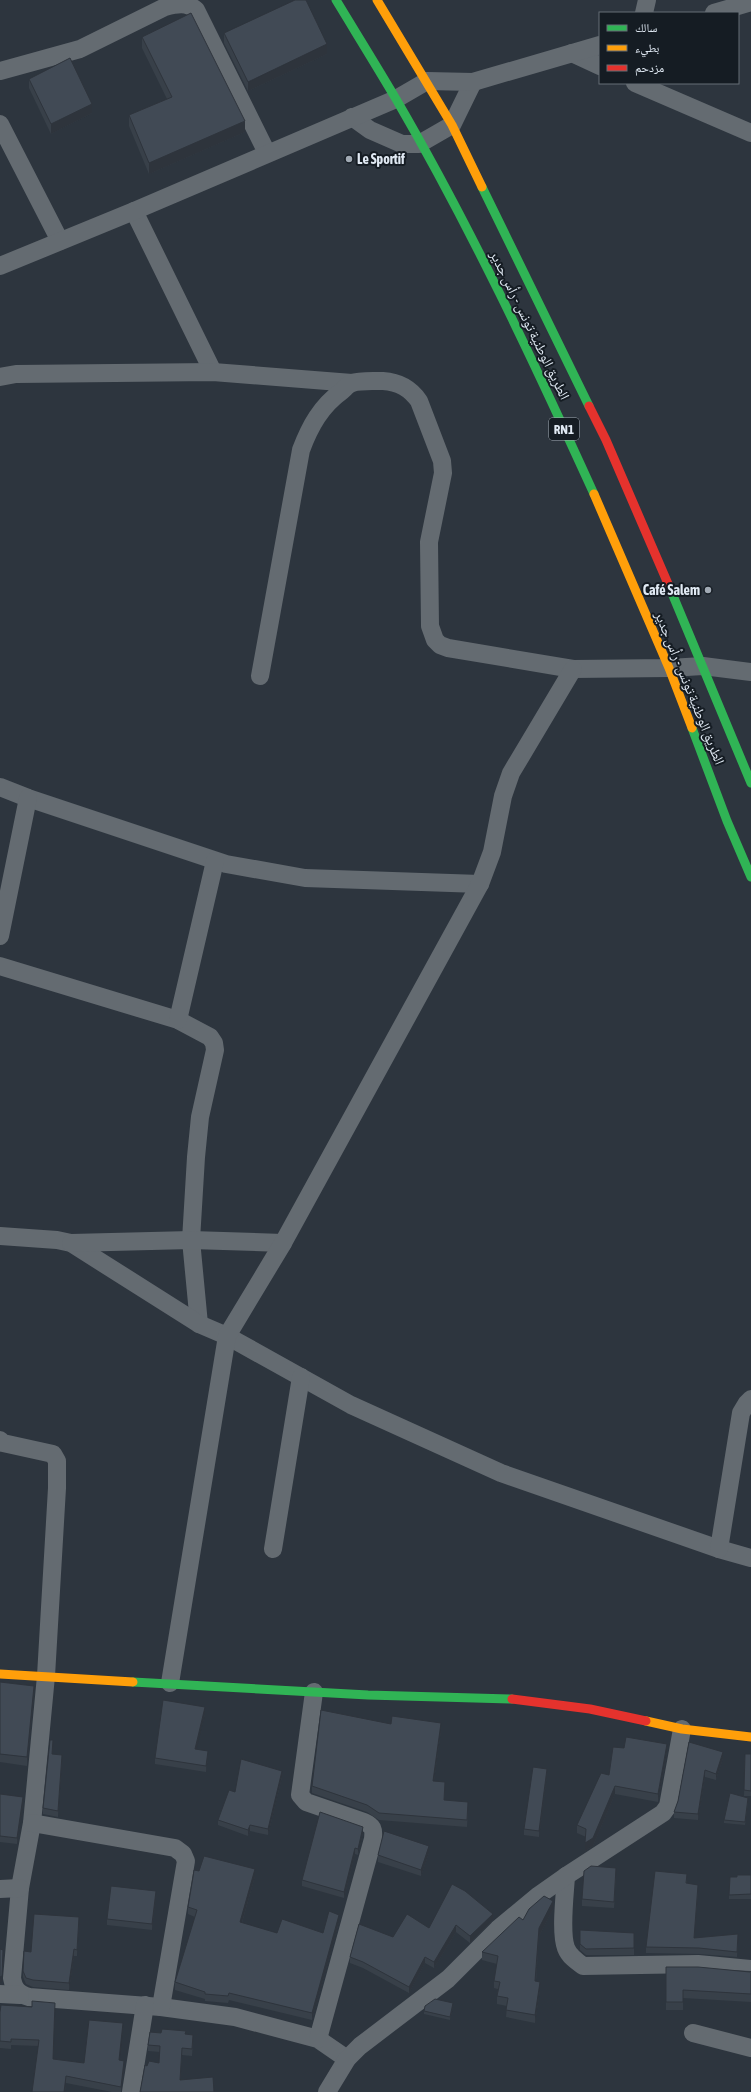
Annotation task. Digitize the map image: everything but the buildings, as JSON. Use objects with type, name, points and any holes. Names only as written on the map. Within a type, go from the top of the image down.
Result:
[{"type":"main road","name":"الطريق الوطنية تونس - رأس جدير","points":[[336,0],[396,99],[419,144],[453,203],[532,359],[603,514],[669,668],[751,877]]},
{"type":"main road","name":"الطريق الوطنية تونس - رأس جدير","points":[[377,0],[427,81],[452,125],[606,440],[703,666],[751,783]]},
{"type":"main road","points":[[0,1674],[170,1682],[314,1692],[522,1700],[590,1709],[682,1729],[751,1737]]},
{"type":"street","points":[[644,12],[647,0]]},
{"type":"street","points":[[717,12],[751,2]]},
{"type":"street","points":[[0,71],[80,48],[165,7],[175,4],[191,5],[196,10],[267,153]]},
{"type":"street","points":[[0,266],[134,211],[396,99],[427,81],[473,82],[599,45]]},
{"type":"street","points":[[572,53],[599,66]]},
{"type":"street","points":[[352,117],[370,130],[402,144],[419,144],[452,125],[473,82]]},
{"type":"street","points":[[637,84],[751,134]]},
{"type":"street","points":[[0,124],[60,241]]},
{"type":"street","points":[[134,211],[213,372]]},
{"type":"street","points":[[0,377],[16,374],[213,372],[352,383],[394,382],[414,393],[419,400],[442,461],[443,473],[431,530],[428,565],[430,626],[436,640],[440,645],[448,648],[573,669],[669,668],[703,666],[751,672]]},
{"type":"street","points":[[260,676],[302,450],[315,419],[332,399],[352,383]]},
{"type":"street","points":[[170,1682],[227,1336],[283,1243],[480,884],[492,852],[503,796],[511,773],[540,721],[573,669]]},
{"type":"street","points":[[0,787],[28,798],[226,864],[305,878],[480,884]]},
{"type":"street","points":[[0,936],[28,798]]},
{"type":"street","points":[[178,1020],[215,860]]},
{"type":"street","points":[[0,966],[178,1020],[210,1037],[214,1043],[214,1050],[200,1117],[191,1240],[199,1324]]},
{"type":"street","points":[[0,1236],[57,1240],[71,1243],[191,1240],[283,1243]]},
{"type":"street","points":[[71,1243],[199,1324],[227,1336],[351,1405],[501,1473],[720,1549],[751,1558]]},
{"type":"street","points":[[273,1549],[301,1377]]},
{"type":"street","points":[[720,1549],[741,1413],[751,1399]]},
{"type":"street","points":[[0,1440],[3,1443],[53,1454],[57,1461],[57,1488],[46,1676],[32,1823],[20,1888],[12,1978],[14,1986],[20,1995]]},
{"type":"street","points":[[314,1692],[300,1795],[306,1802],[364,1822],[372,1826],[374,1830],[373,1839],[318,2039]]},
{"type":"street","points":[[327,2092],[347,2059],[360,2046],[448,1979],[498,1929],[566,1876],[663,1813],[668,1806],[682,1729]]},
{"type":"street","points":[[32,1823],[175,1848],[183,1854],[186,1861],[153,2006],[131,2092]]},
{"type":"street","points":[[566,1876],[564,1935],[566,1948],[572,1958],[583,1966],[698,1964],[751,1970]]},
{"type":"street","points":[[0,1889],[20,1888]]},
{"type":"street","points":[[0,1994],[153,2006],[235,2017],[318,2039],[347,2059]]},
{"type":"street","points":[[693,2033],[751,2048]]},
{"type":"traffic: fast","points":[[336,0],[396,99],[450,195],[500,294],[594,494]]},
{"type":"traffic: fast","points":[[482,187],[589,406]]},
{"type":"traffic: fast","points":[[669,586],[751,783]]},
{"type":"traffic: fast","points":[[692,728],[727,821],[751,877]]},
{"type":"traffic: fast","points":[[133,1682],[368,1695],[512,1699]]},
{"type":"traffic: slow","points":[[377,0],[452,125],[482,187]]},
{"type":"traffic: slow","points":[[594,494],[669,668],[692,728]]},
{"type":"traffic: slow","points":[[0,1674],[133,1682]]},
{"type":"traffic: slow","points":[[646,1721],[682,1729],[751,1737]]},
{"type":"traffic: jam","points":[[589,406],[606,440],[669,586]]},
{"type":"traffic: jam","points":[[512,1699],[590,1709],[646,1721]]},
{"type":"place","name":"Le Sportif","points":[[349,159]]},
{"type":"place","name":"Café Salem","points":[[708,590]]}]
